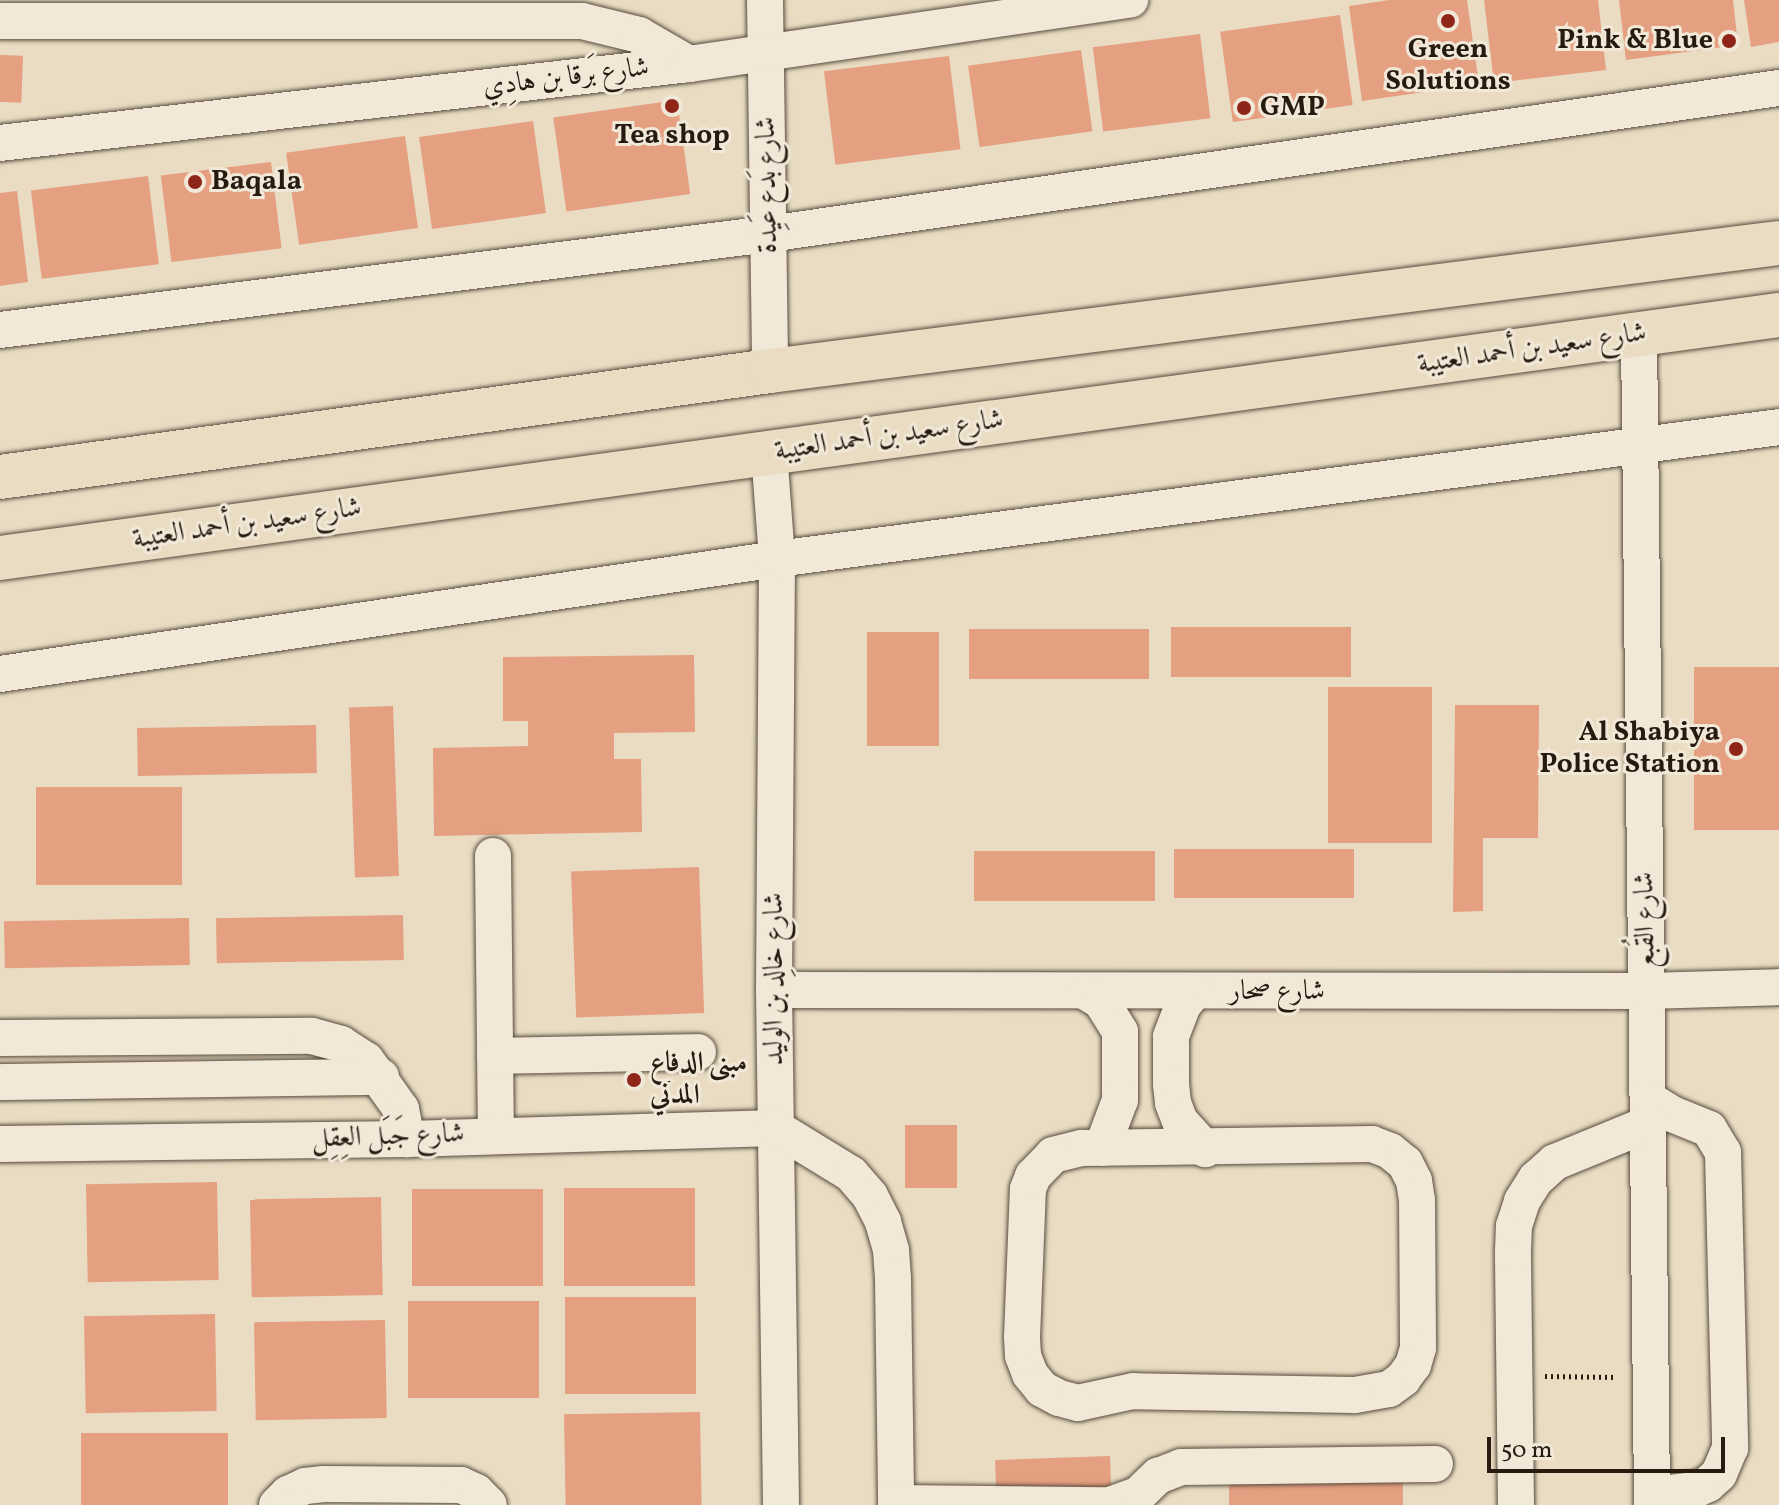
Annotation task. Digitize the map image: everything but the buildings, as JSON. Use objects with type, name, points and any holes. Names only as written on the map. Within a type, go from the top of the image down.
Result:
[{"type":"main road","points":[[0,477],[770,371],[1779,243]]},
{"type":"main road","name":"شارع سعيد بن أحمد العتيبة","points":[[0,558],[1779,315]]},
{"type":"street","name":"شارع بَدع عَيِدة","points":[[765,0],[770,371]]},
{"type":"street","name":"شارع بَرقا بن هادِي","points":[[0,143],[689,64],[766,50],[1130,0]]},
{"type":"street","points":[[0,21],[582,21],[639,35],[689,64]]},
{"type":"street","points":[[0,330],[769,234],[1779,88]]},
{"type":"street","name":"شارع القُبع","points":[[1639,334],[1652,1500]]},
{"type":"street","points":[[0,674],[777,559],[1779,427]]},
{"type":"street","name":"شارع خالِد بن الوليد","points":[[769,452],[777,559],[774,990],[781,1505]]},
{"type":"street","points":[[493,856],[496,1134]]},
{"type":"street","name":"شارع صحار","points":[[774,990],[1647,991],[1779,987]]},
{"type":"street","points":[[1086,992],[1101,1001],[1120,1032],[1120,1100],[1102,1148]]},
{"type":"street","points":[[1194,992],[1179,1013],[1171,1037],[1172,1093],[1180,1121],[1205,1149]]},
{"type":"street","points":[[0,1038],[312,1036],[341,1044],[366,1060],[401,1109],[407,1139]]},
{"type":"street","points":[[495,1056],[698,1052]]},
{"type":"street","points":[[0,1082],[381,1077]]},
{"type":"street","points":[[1516,1505],[1514,1239],[1522,1201],[1536,1179],[1555,1162],[1648,1112],[1672,1114],[1709,1129],[1723,1152],[1730,1448],[1719,1474],[1708,1484],[1652,1500]]},
{"type":"street","points":[[776,1128],[851,1174],[870,1196],[883,1222],[891,1250],[893,1279],[896,1504],[1107,1505],[1138,1495],[1158,1476],[1181,1467],[1435,1464]]},
{"type":"street","name":"شارع جَبَل العِقِل","points":[[0,1144],[407,1139],[776,1128]]},
{"type":"street","points":[[1372,1144],[1390,1151],[1405,1163],[1414,1181],[1417,1200],[1418,1348],[1413,1365],[1403,1379],[1389,1389],[1372,1394],[1133,1391],[1078,1403],[1042,1389],[1030,1374],[1023,1356],[1028,1189],[1033,1176],[1053,1155],[1067,1149],[1205,1149],[1372,1144]]},
{"type":"street","points":[[277,1505],[288,1494],[305,1486],[324,1484],[461,1485],[476,1492],[489,1505]]},
{"type":"path","points":[[1536,1376],[1617,1377]]},
{"type":"place","name":"Green Solutions","points":[[1448,21]]},
{"type":"place","name":"Pink & Blue","points":[[1729,41]]},
{"type":"place","name":"Tea shop","points":[[672,106]]},
{"type":"place","name":"GMP","points":[[1244,108]]},
{"type":"place","name":"Baqala","points":[[195,182]]},
{"type":"place","name":"Al Shabiya Police Station","points":[[1736,749]]},
{"type":"place","name":"مبنى الدفاع المدني","points":[[634,1080]]}]
